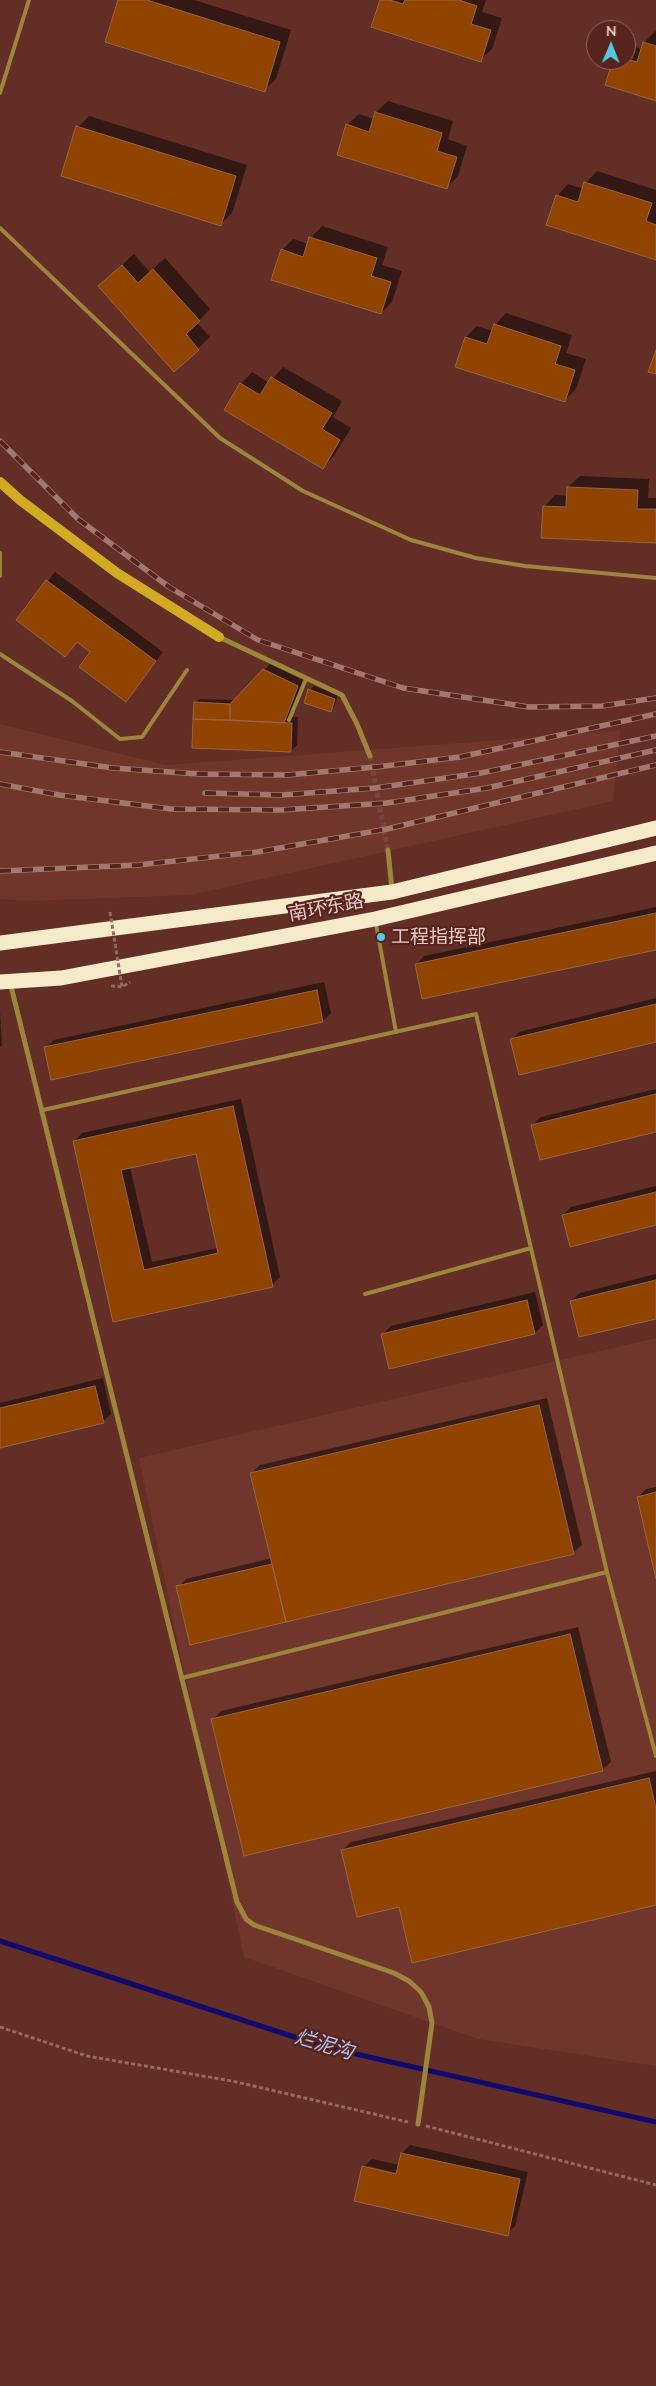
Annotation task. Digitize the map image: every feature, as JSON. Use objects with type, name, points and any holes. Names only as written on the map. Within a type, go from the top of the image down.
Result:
[{"type":"highway","name":"南环东路","points":[[0,943],[392,892],[656,828]]},
{"type":"highway","name":"南环东路","points":[[5,982],[61,978],[375,920],[656,853]]},
{"type":"street","points":[[0,482],[20,500],[117,573],[219,637],[342,695],[357,724],[370,756]]},
{"type":"street","points":[[388,850],[392,892]]},
{"type":"street","points":[[5,982],[43,1110],[240,1911],[254,1925],[394,1974],[409,1981],[420,1992],[428,2006],[432,2023],[418,2124]]},
{"type":"lane","points":[[0,94],[28,0]]},
{"type":"lane","points":[[0,228],[220,438],[304,491],[411,540],[476,558],[526,566],[656,578]]},
{"type":"lane","points":[[0,552],[0,576]]},
{"type":"lane","points":[[0,654],[72,701],[120,739],[142,737],[187,670]]},
{"type":"lane","points":[[289,720],[306,679]]},
{"type":"lane","points":[[375,920],[396,1032]]},
{"type":"lane","points":[[43,1110],[476,1014],[607,1572],[656,1756]]},
{"type":"lane","points":[[365,1294],[531,1248]]},
{"type":"lane","points":[[182,1678],[607,1572]]},
{"type":"path","points":[[110,912],[122,987]]},
{"type":"path","points":[[0,2027],[87,2056],[232,2081],[418,2124],[656,2185]]},
{"type":"shaded area","points":[[0,724],[166,765],[620,731],[613,801],[190,895],[29,901],[0,899]]},
{"type":"shaded area","points":[[656,1338],[656,2066],[478,2039],[244,1957],[139,1458]]},
{"type":"building","points":[[118,0],[147,0],[280,42],[265,92],[105,42]]},
{"type":"building","points":[[380,0],[390,0],[403,4],[405,0],[459,0],[477,6],[471,24],[491,30],[481,62],[371,27]]},
{"type":"building","points":[[643,42],[656,46],[656,101],[605,85],[610,70],[636,70]]},
{"type":"building","points":[[375,112],[442,133],[437,151],[457,157],[447,189],[337,155],[346,124],[369,132]]},
{"type":"building","points":[[76,126],[236,176],[221,226],[61,176]]},
{"type":"building","points":[[584,182],[652,203],[646,221],[656,225],[656,260],[546,225],[556,195],[578,202]]},
{"type":"building","points":[[309,237],[377,258],[371,276],[391,282],[381,314],[271,280],[281,249],[303,257]]},
{"type":"building","points":[[122,265],[138,283],[153,269],[200,321],[186,334],[199,350],[174,372],[98,286]]},
{"type":"building","points":[[494,324],[561,346],[555,364],[575,370],[565,402],[455,367],[465,337],[487,344]]},
{"type":"building","points":[[656,350],[656,374],[648,372]]},
{"type":"building","points":[[271,377],[332,413],[322,429],[340,440],[323,469],[224,410],[240,383],[260,395]]},
{"type":"building","points":[[567,487],[638,490],[637,509],[656,509],[656,543],[541,538],[543,506],[566,507]]},
{"type":"building","points":[[46,580],[156,661],[126,702],[79,667],[90,652],[77,642],[65,657],[16,620]]},
{"type":"building","points":[[263,669],[298,686],[284,723],[230,720],[230,704]]},
{"type":"building","points":[[308,689],[335,699],[331,712],[304,703]]},
{"type":"building","points":[[194,702],[230,704],[230,720],[193,719]]},
{"type":"building","points":[[193,719],[292,723],[291,752],[192,748]]},
{"type":"building","points":[[656,913],[656,950],[422,999],[415,964]]},
{"type":"building","points":[[317,990],[323,1022],[51,1080],[44,1047]]},
{"type":"building","points":[[656,1004],[656,1042],[519,1075],[510,1039]]},
{"type":"building","points":[[656,1094],[656,1132],[540,1160],[531,1125]]},
{"type":"building","points":[[233,1106],[273,1287],[113,1322],[73,1141]],"holes":[[[196,1154],[218,1253],[144,1270],[121,1170]]]},
{"type":"building","points":[[656,1192],[656,1225],[570,1247],[562,1215]]},
{"type":"building","points":[[656,1280],[656,1319],[579,1337],[570,1301]]},
{"type":"building","points":[[527,1300],[535,1334],[389,1369],[381,1334]]},
{"type":"building","points":[[95,1386],[104,1423],[0,1448],[0,1408]]},
{"type":"building","points":[[539,1405],[574,1554],[286,1622],[250,1473]]},
{"type":"building","points":[[656,1492],[656,1579],[637,1497]]},
{"type":"building","points":[[272,1564],[286,1622],[190,1645],[176,1586]]},
{"type":"building","points":[[570,1634],[603,1771],[244,1856],[211,1719]]},
{"type":"building","points":[[649,1778],[656,1809],[656,1905],[412,1963],[399,1907],[357,1917],[341,1850]]},
{"type":"building","points":[[401,2153],[520,2179],[508,2236],[354,2201],[362,2166],[396,2174]]},
{"type":"waterway","name":"烂泥沟","points":[[0,1941],[325,2047],[656,2122]]},
{"type":"tunnel","points":[[370,756],[388,850]]},
{"type":"railway","points":[[0,441],[78,519],[169,587],[258,640],[403,688],[529,707],[602,706],[656,698]]},
{"type":"railway","points":[[0,752],[113,768],[199,774],[287,775],[460,757],[656,714]]},
{"type":"railway","points":[[205,793],[282,795],[375,788],[481,773],[656,736]]},
{"type":"railway","points":[[0,784],[59,795],[171,809],[281,810],[387,803],[487,788],[656,750]]},
{"type":"railway","points":[[0,871],[138,865],[257,852],[387,829],[656,765]]},
{"type":"place","name":"工程指挥部","points":[[381,937]]}]
